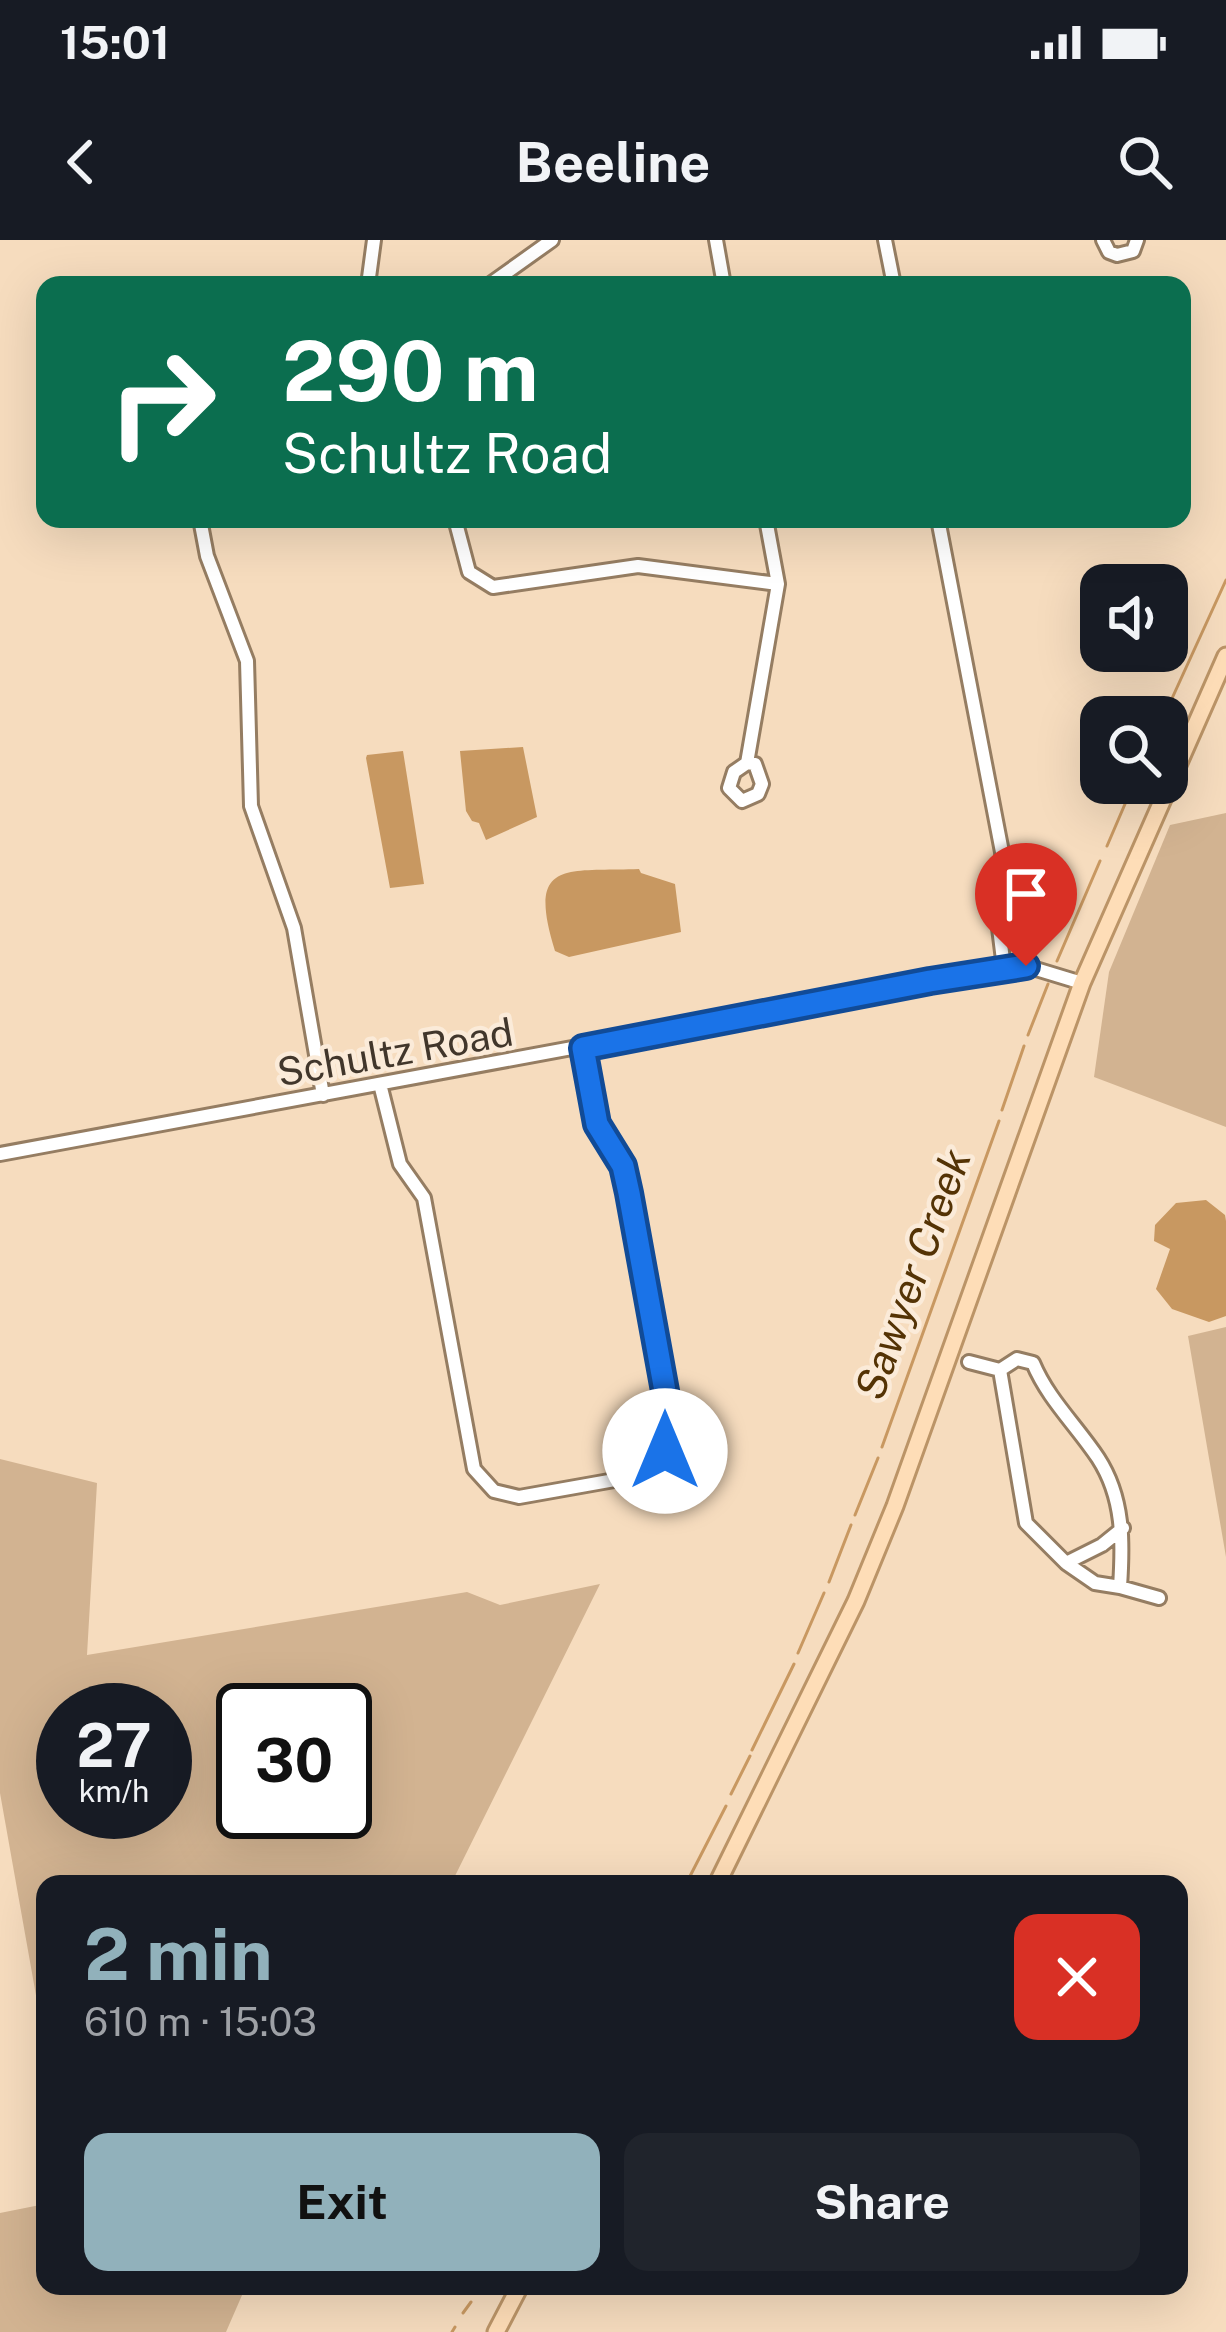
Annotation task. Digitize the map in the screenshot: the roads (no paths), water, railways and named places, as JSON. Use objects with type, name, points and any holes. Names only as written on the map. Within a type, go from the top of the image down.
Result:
[{"type":"main road","points":[[721,1875],[856,1601],[895,1506],[1082,983],[1226,656]]},
{"type":"main road","points":[[496,2332],[515,2295]]},
{"type":"street","points":[[369,276],[374,240]]},
{"type":"street","points":[[502,276],[552,240]]},
{"type":"street","points":[[716,240],[722,276]]},
{"type":"street","points":[[885,240],[892,276]]},
{"type":"street","points":[[1103,240],[1109,252],[1117,255],[1133,251],[1137,240]]},
{"type":"street","points":[[202,528],[211,569],[247,661],[251,806],[294,928],[323,1095]]},
{"type":"street","points":[[457,528],[469,572],[493,587],[638,566],[778,584]]},
{"type":"street","points":[[748,763],[778,584],[768,528]]},
{"type":"street","points":[[940,528],[1002,851],[1004,879],[998,920],[1004,968]]},
{"type":"street","name":"Schultz Road","points":[[0,1154],[1004,968],[1026,966],[1082,983]]},
{"type":"street","points":[[380,1084],[400,1164],[424,1198],[474,1469],[494,1491],[520,1497],[632,1478],[654,1473],[671,1424],[623,1166],[597,1124],[583,1048]]},
{"type":"street","points":[[969,1362],[1000,1370],[1018,1359],[1033,1363],[1042,1384],[1101,1462],[1124,1528],[1120,1587]]},
{"type":"street","points":[[1000,1370],[1026,1523],[1094,1583],[1159,1598]]},
{"type":"street","points":[[1066,1563],[1124,1528]]},
{"type":"waterway","name":"Sawyer Creek","points":[[1173,696],[1226,580]]},
{"type":"waterway","name":"Sawyer Creek","points":[[1107,846],[1125,804]]},
{"type":"waterway","name":"Sawyer Creek","points":[[1057,961],[1100,861]]},
{"type":"waterway","name":"Sawyer Creek","points":[[1028,1035],[1048,984]]},
{"type":"waterway","name":"Sawyer Creek","points":[[1002,1110],[1024,1046]]},
{"type":"waterway","name":"Sawyer Creek","points":[[882,1447],[999,1121]]},
{"type":"waterway","name":"Sawyer Creek","points":[[855,1515],[878,1458]]},
{"type":"waterway","name":"Sawyer Creek","points":[[829,1582],[851,1525]]},
{"type":"waterway","name":"Sawyer Creek","points":[[798,1653],[824,1593]]},
{"type":"waterway","name":"Sawyer Creek","points":[[752,1750],[794,1664]]},
{"type":"waterway","name":"Sawyer Creek","points":[[731,1794],[750,1756]]},
{"type":"waterway","name":"Sawyer Creek","points":[[691,1875],[726,1806]]},
{"type":"waterway","name":"Sawyer Creek","points":[[463,2313],[471,2302]]},
{"type":"waterway","name":"Sawyer Creek","points":[[452,2332],[455,2327]]}]
